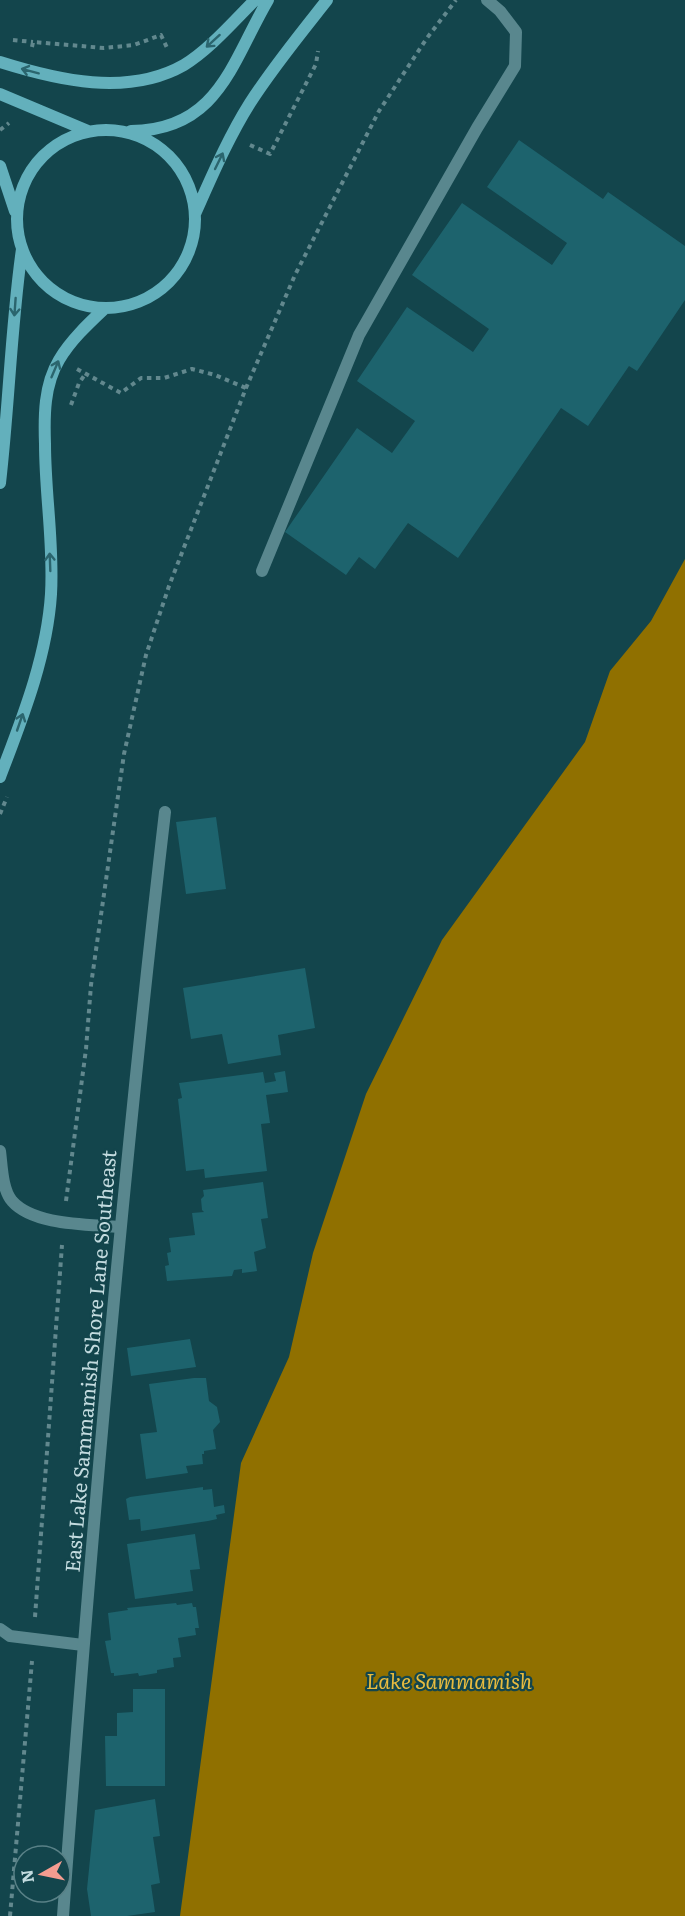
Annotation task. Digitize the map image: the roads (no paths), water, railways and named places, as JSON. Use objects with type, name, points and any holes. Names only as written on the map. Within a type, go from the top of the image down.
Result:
[{"type":"main road","points":[[0,62],[59,78],[90,82],[128,82],[158,75],[183,65],[211,43],[255,0]]},
{"type":"main road","points":[[17,218],[20,194],[30,172],[46,153],[66,139],[88,131],[145,130],[176,123],[204,104],[218,91],[231,72],[268,0]]},
{"type":"main road","points":[[195,214],[218,162],[250,103],[327,0]]},
{"type":"main road","points":[[0,94],[88,131]]},
{"type":"main road","points":[[22,249],[34,272],[54,291],[77,304],[104,309],[133,304],[159,291],[180,270],[192,244],[195,214],[190,190],[180,169],[164,150],[143,137],[120,131]]},
{"type":"main road","points":[[0,166],[17,218],[22,249],[14,303],[10,397],[0,483]]},
{"type":"main road","points":[[0,777],[35,676],[48,620],[51,564],[45,472],[45,406],[51,377],[59,359],[104,309]]},
{"type":"street","points":[[262,571],[358,335],[515,66],[516,32],[500,11],[487,0]]},
{"type":"street","name":"East Lake Sammamish Shore Lane Southeast","points":[[63,1916],[83,1645],[120,1227],[165,812]]},
{"type":"street","points":[[0,1151],[5,1185],[11,1200],[25,1211],[41,1219],[120,1227]]},
{"type":"street","points":[[0,1629],[10,1636],[83,1645]]},
{"type":"water","name":"Lake Sammamish","points":[[685,559],[685,1916],[180,1916],[241,1463],[289,1357],[313,1253],[366,1094],[442,940],[585,742],[610,671],[651,621]]}]
